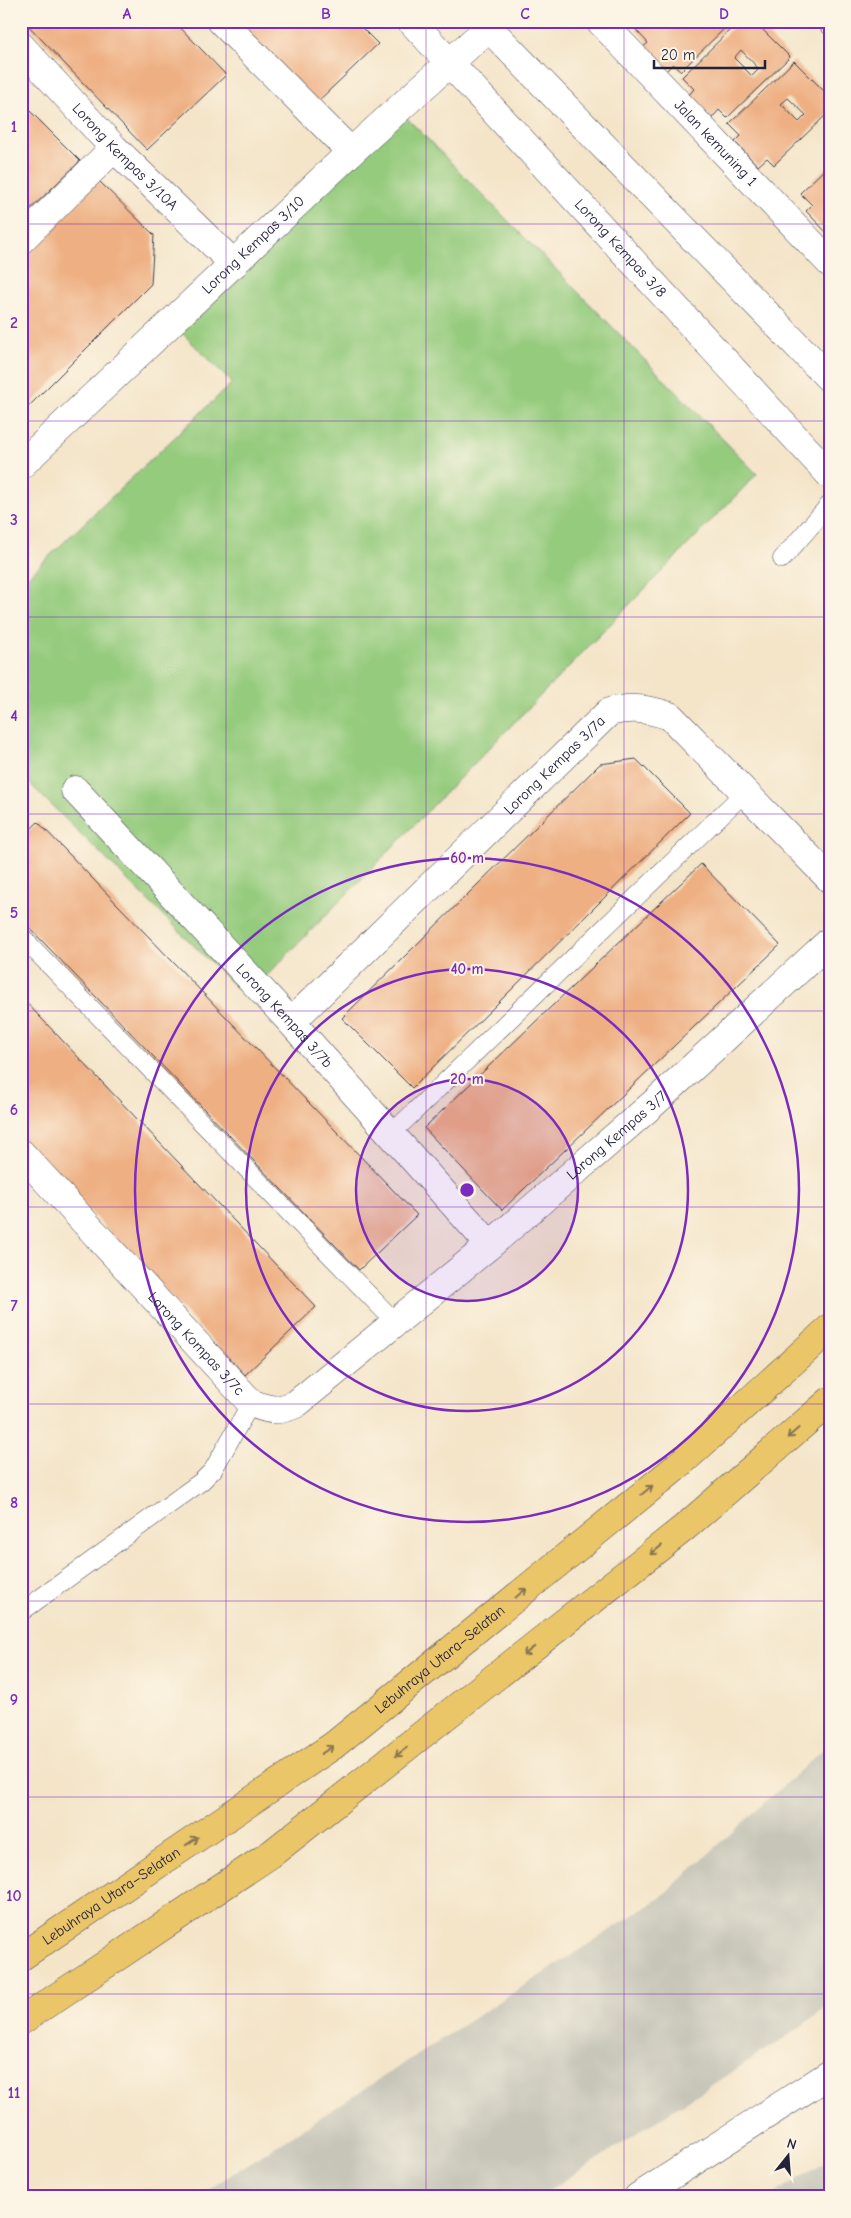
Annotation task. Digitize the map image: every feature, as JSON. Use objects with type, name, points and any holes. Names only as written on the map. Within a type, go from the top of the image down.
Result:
[{"type":"highway","name":"Lebuhraya Utara–Selatan","points":[[21,1957],[334,1745],[674,1469],[830,1328]]},
{"type":"highway","points":[[21,2020],[271,1854],[684,1528],[830,1401]]},
{"type":"street","points":[[221,21],[351,152]]},
{"type":"street","name":"Lorong Kempas 3/8","points":[[411,21],[830,475]]},
{"type":"street","name":"Jalan kemuning 1","points":[[600,21],[830,263]]},
{"type":"street","points":[[485,24],[830,379]]},
{"type":"street","name":"Lorong Kempas 3/10","points":[[21,465],[351,152],[450,63],[485,24]]},
{"type":"street","name":"Lorong Kempas 3/10A","points":[[21,46],[114,148],[234,264]]},
{"type":"street","points":[[21,240],[114,148]]},
{"type":"street","name":"Lorong Kempas 3/7a","points":[[290,1022],[609,712],[625,708],[644,708],[670,716],[830,879]]},
{"type":"street","name":"Lorong Kempas 3/7b","points":[[75,790],[290,1022],[490,1245]]},
{"type":"street","name":"Lorong Kempas 3/7","points":[[397,1324],[654,1103],[830,940]]},
{"type":"street","name":"Lorong Kompas 3/7c","points":[[21,1153],[251,1403],[268,1410],[280,1410],[296,1404],[397,1324]]},
{"type":"street","points":[[638,2197],[830,2074]]},
{"type":"lane","points":[[825,21],[830,26]]},
{"type":"lane","points":[[782,558],[830,504]]},
{"type":"lane","points":[[391,1134],[745,792]]},
{"type":"lane","points":[[21,936],[397,1324]]},
{"type":"lane","points":[[21,1612],[202,1481],[213,1470],[251,1403]]},
{"type":"shaded area","points":[[830,1743],[830,2005],[792,2033],[539,2197],[197,2197],[660,1898]]},
{"type":"shaded area","points":[[830,2159],[830,2197],[769,2197]]},
{"type":"green space","points":[[403,114],[757,474],[246,997],[21,775],[21,583],[232,383],[177,328]]},
{"type":"building","points":[[24,21],[174,21],[226,75],[147,150]]},
{"type":"building","points":[[234,21],[355,21],[378,44],[314,105]]},
{"type":"building","points":[[645,21],[699,21],[706,29],[713,21],[732,21],[681,71],[673,64],[665,72],[642,48],[648,43],[636,30]]},
{"type":"building","points":[[739,21],[754,21],[790,57],[727,118],[719,110],[711,119],[688,96],[694,89],[682,77]],"holes":[[[741,50],[759,69],[752,76],[734,58]]]},
{"type":"building","points":[[794,61],[830,97],[830,111],[774,165],[767,158],[758,166],[735,142],[741,136],[729,124]],"holes":[[[788,98],[806,115],[799,122],[781,104]]]},
{"type":"building","points":[[21,102],[80,161],[21,218]]},
{"type":"building","points":[[830,164],[830,236],[806,211],[812,205],[800,193]]},
{"type":"building","points":[[96,178],[154,235],[151,284],[21,414],[21,253]]},
{"type":"building","points":[[636,759],[690,813],[412,1088],[342,1018],[600,764]]},
{"type":"building","points":[[38,822],[417,1215],[359,1270],[21,919],[21,838]]},
{"type":"building","points":[[701,864],[780,945],[502,1210],[424,1128]]},
{"type":"building","points":[[21,997],[316,1307],[245,1375],[21,1139]]}]
